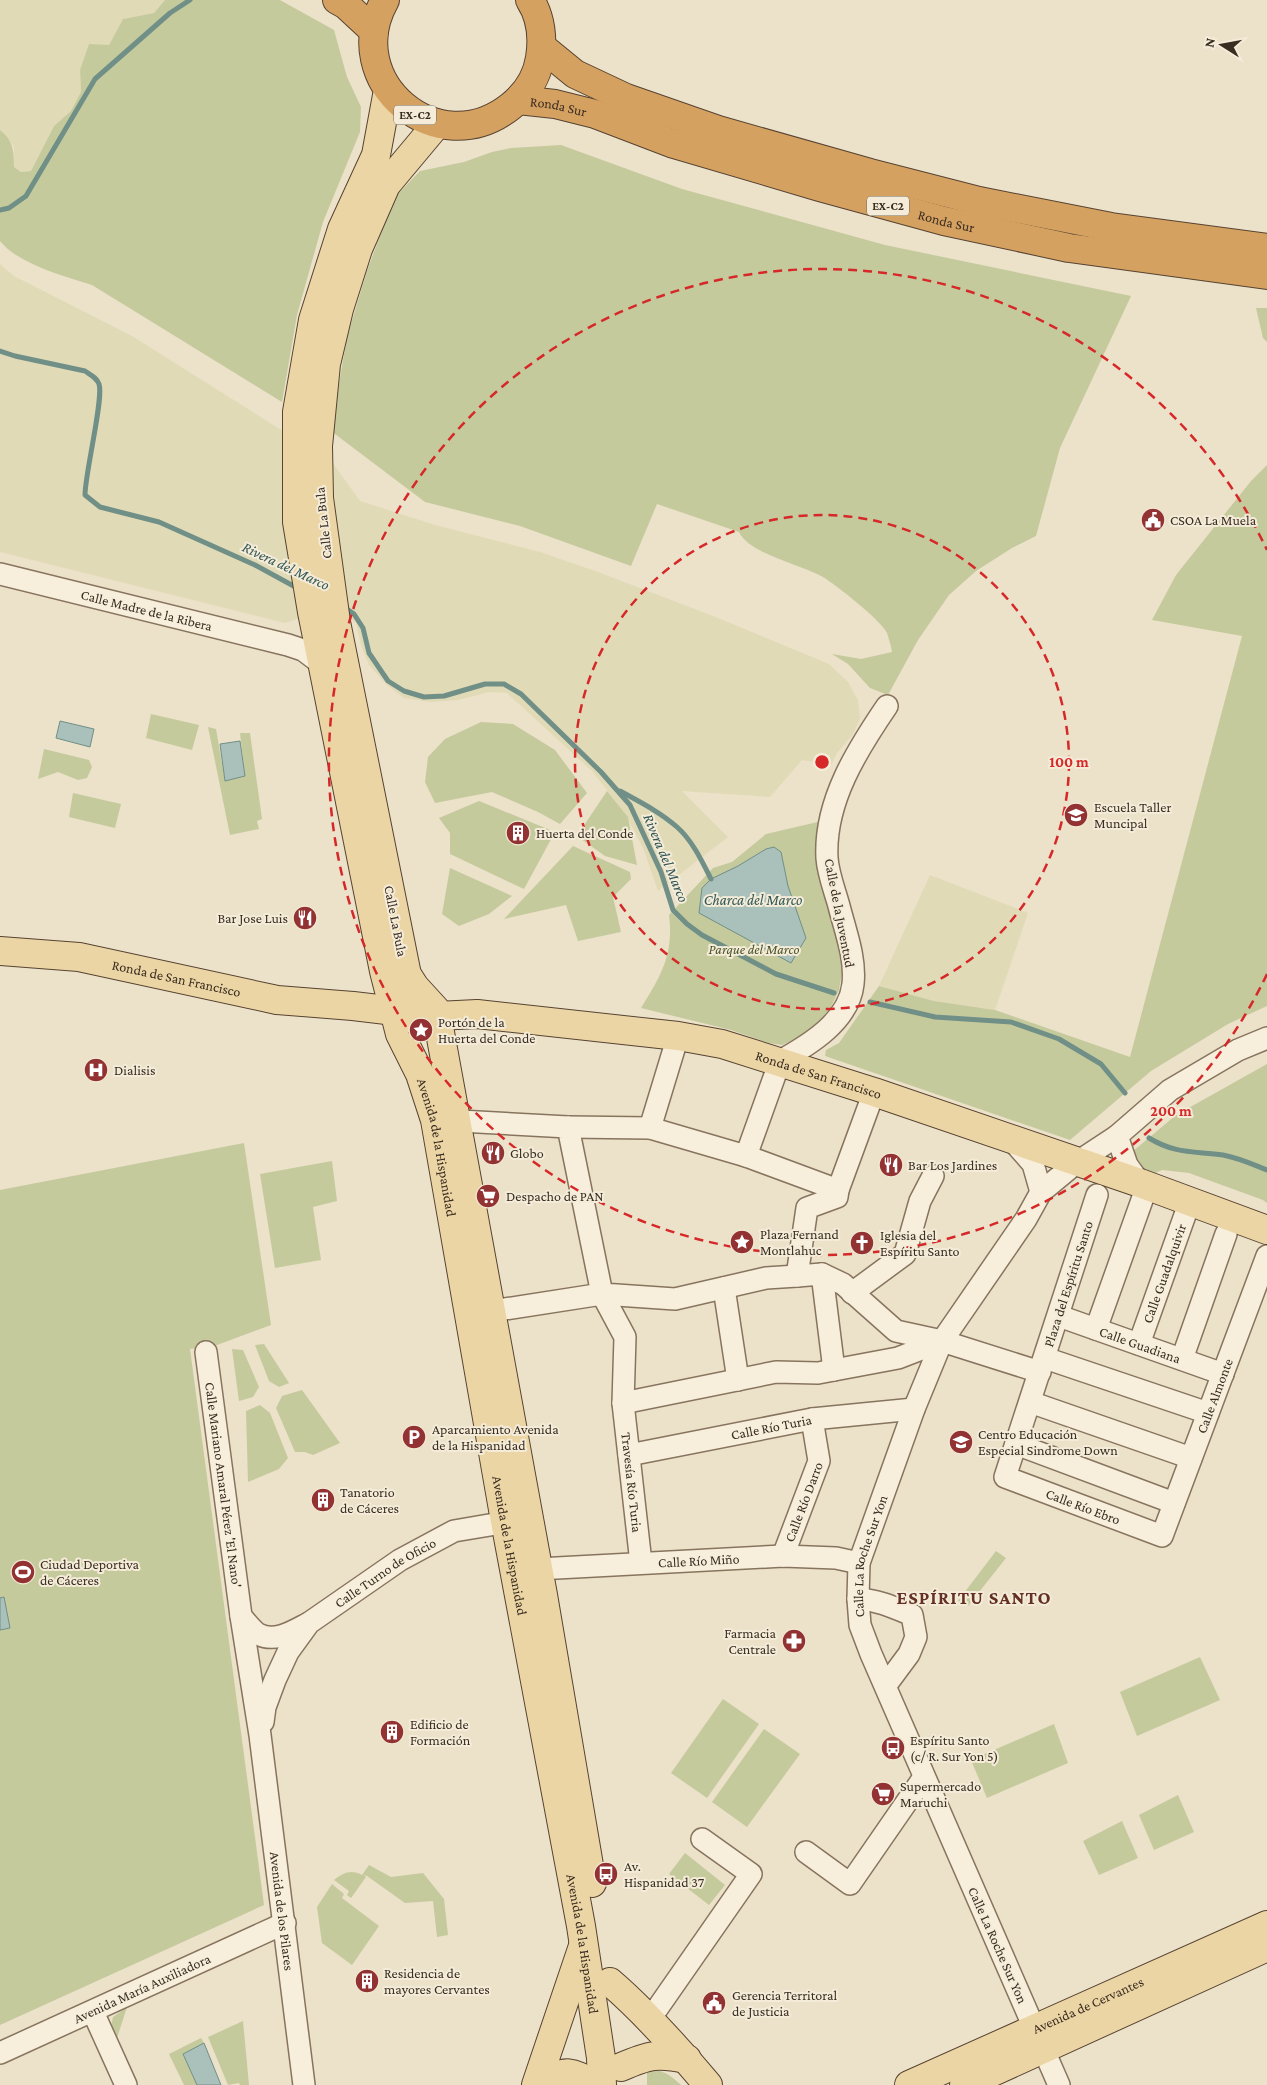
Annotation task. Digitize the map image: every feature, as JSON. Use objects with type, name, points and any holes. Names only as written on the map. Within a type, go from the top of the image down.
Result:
[{"type":"highway","points":[[337,0],[346,5],[374,31]]},
{"type":"highway","name":"EX-C2","points":[[385,0],[374,31],[375,59],[388,90],[418,117],[437,124],[459,126],[481,123],[501,114],[518,100],[533,78],[542,47],[540,26],[530,0]]},
{"type":"highway","name":"Ronda Sur","points":[[542,47],[575,74],[626,98],[718,130],[870,173],[979,201],[1102,225],[1267,248]]},
{"type":"highway","name":"Ronda Sur","points":[[518,100],[555,104],[595,114],[671,143],[810,185],[944,221],[1069,248],[1267,275]]},
{"type":"main road","name":"Calle La Bula","points":[[388,90],[376,155],[342,229],[313,320],[297,412],[297,522],[324,617],[395,972],[398,1006]]},
{"type":"main road","name":"Calle La Bula","points":[[398,1006],[415,987],[395,972],[323,665],[324,617],[318,446],[326,364],[339,309],[358,249],[386,185],[437,124]]},
{"type":"main road","name":"Ronda de San Francisco","points":[[0,951],[79,957],[277,1000],[398,1006],[678,1036],[722,1044],[874,1092],[1267,1230]]},
{"type":"main road","name":"Avenida de la Hispanidad","points":[[398,1006],[400,1034],[446,1120],[517,1524],[601,2058],[615,2079]]},
{"type":"main road","name":"Avenida de la Hispanidad","points":[[398,1006],[446,1120],[492,1311],[517,1524],[538,1569],[610,1982],[615,2079]]},
{"type":"main road","name":"Avenida de Cervantes","points":[[964,2085],[1039,2040],[1267,1925]]},
{"type":"main road","points":[[536,2085],[584,1942]]},
{"type":"main road","name":"Avenida de Cervantes","points":[[909,2085],[1039,2040],[1267,1947]]},
{"type":"main road","points":[[610,1982],[650,2019],[708,2085]]},
{"type":"main road","points":[[615,2079],[650,2055],[662,2054],[687,2059]]},
{"type":"main road","points":[[544,2085],[560,2074],[574,2073],[594,2085]]},
{"type":"street","name":"Calle Madre de la Ribera","points":[[0,574],[294,647],[309,654],[323,665]]},
{"type":"street","name":"Calle de la Juventud","points":[[780,1061],[803,1048],[829,1028],[847,1001],[853,984],[851,953],[827,858],[829,836],[840,790],[852,761],[885,710]]},
{"type":"street","points":[[650,1128],[678,1036]]},
{"type":"street","name":"Calle La Roche Sur Yon","points":[[1059,2085],[871,1654],[860,1625],[858,1599],[860,1563],[914,1408],[942,1341],[1026,1219],[1041,1192],[1076,1163],[1117,1136],[1170,1090],[1231,1055],[1267,1038]]},
{"type":"street","points":[[746,1156],[780,1061]]},
{"type":"street","points":[[797,1276],[807,1208],[837,1197],[874,1092]]},
{"type":"street","points":[[446,1120],[568,1128],[650,1128],[746,1156],[838,1190]]},
{"type":"street","points":[[568,1128],[602,1294],[625,1337],[622,1403],[776,1372],[818,1373],[898,1358],[942,1341]]},
{"type":"street","points":[[1096,1329],[1143,1185],[1127,1165],[1117,1136]]},
{"type":"street","points":[[1012,1140],[1033,1164],[1041,1192]]},
{"type":"street","points":[[852,1293],[905,1254],[920,1202],[933,1176]]},
{"type":"street","name":"Plaza del Espíritu Santo","points":[[1005,1477],[1097,1195]]},
{"type":"street","name":"Calle Guadalquivir","points":[[1139,1344],[1190,1202]]},
{"type":"street","points":[[1182,1359],[1226,1234]]},
{"type":"street","name":"Calle Almonte","points":[[1162,1536],[1267,1256]]},
{"type":"street","points":[[492,1311],[602,1294],[675,1299],[766,1278],[822,1274],[843,1284],[896,1331],[1042,1365],[1208,1413]]},
{"type":"street","points":[[822,1274],[834,1370]]},
{"type":"street","points":[[724,1288],[738,1380]]},
{"type":"street","name":"Calle Guadiana","points":[[1059,1316],[1223,1374]]},
{"type":"street","name":"Calle Mariano Amaral Pérez 'El Nano'","points":[[206,1352],[241,1616],[252,1641],[268,1653],[276,1668]]},
{"type":"street","points":[[1030,1402],[1192,1458]]},
{"type":"street","name":"Travesía Río Turia","points":[[622,1403],[641,1563]]},
{"type":"street","name":"Calle Río Turia","points":[[629,1455],[812,1419],[914,1408]]},
{"type":"street","name":"Calle Río Darro","points":[[783,1556],[819,1461],[812,1419]]},
{"type":"street","points":[[1016,1444],[1174,1503]]},
{"type":"street","name":"Calle Río Ebro","points":[[1005,1477],[1162,1536]]},
{"type":"street","name":"Calle Turno de Oficio","points":[[260,1735],[265,1707],[276,1668],[309,1623],[400,1560],[454,1531],[517,1524]]},
{"type":"street","name":"Calle Río Miño","points":[[538,1569],[783,1556],[836,1558],[860,1563]]},
{"type":"street","points":[[858,1599],[876,1600],[912,1615],[916,1637],[909,1654],[886,1685]]},
{"type":"street","points":[[260,1735],[252,1641],[287,1634],[309,1623]]},
{"type":"street","name":"Avenida de los Pilares","points":[[260,1735],[304,2085]]},
{"type":"street","points":[[806,1852],[850,1884],[924,1777]]},
{"type":"street","points":[[650,2019],[751,1874],[702,1839]]},
{"type":"street","name":"Avenida María Auxiliadora","points":[[0,2053],[285,1923]]},
{"type":"street","points":[[86,2014],[110,2085]]},
{"type":"street","points":[[86,2014],[126,2085]]},
{"type":"shaded area","points":[[0,0],[165,0],[154,13],[123,19],[109,45],[80,70],[81,92],[71,111],[54,126],[31,171],[21,172],[14,167],[14,147],[0,130]]},
{"type":"shaded area","points":[[0,264],[14,276],[132,336],[332,462],[360,501],[435,525],[540,552],[598,572],[713,616],[829,664],[848,682],[858,700],[860,719],[853,734],[837,753],[831,765],[802,760],[770,797],[682,791],[728,837],[658,891],[643,848],[625,813],[592,771],[507,693],[489,692],[458,700],[431,702],[404,698],[387,685],[369,665],[361,645],[356,623],[343,613],[330,608],[285,623],[0,552]]},
{"type":"shaded area","points":[[930,875],[1028,913],[995,1010],[934,1001],[879,986]]},
{"type":"green space","points":[[165,0],[280,0],[334,30],[347,77],[361,107],[360,132],[323,222],[297,315],[282,402],[92,285],[30,263],[8,249],[0,241],[0,130],[8,138],[12,146],[14,167],[21,172],[31,171],[54,126],[71,111],[81,92],[80,70],[89,44],[109,45],[123,19],[154,13]]},
{"type":"green space","points":[[561,145],[682,189],[885,245],[1131,296],[1060,448],[1036,536],[1012,548],[976,571],[949,595],[918,640],[888,695],[870,688],[848,664],[832,654],[861,659],[892,652],[887,633],[883,627],[858,603],[823,577],[764,552],[745,540],[739,532],[657,504],[631,566],[520,526],[425,502],[331,431],[347,337],[367,271],[394,198],[420,171],[464,162],[492,152],[511,148]]},
{"type":"green space","points":[[1256,308],[1267,308],[1267,342],[1263,338]]},
{"type":"green space","points":[[1267,465],[1267,1006],[1228,1024],[1151,1071],[1070,1140],[825,1056],[826,1050],[839,1043],[879,986],[934,1001],[995,1010],[1130,1057],[1242,636],[1152,620],[1176,575],[1251,481]]},
{"type":"green space","points":[[151,714],[199,725],[192,750],[146,738]]},
{"type":"green space","points":[[481,722],[513,724],[555,750],[587,793],[560,824],[492,792],[435,803],[425,782],[428,757],[445,739]]},
{"type":"green space","points":[[208,727],[216,729],[225,781],[245,776],[240,733],[250,733],[262,819],[257,821],[259,829],[230,835]]},
{"type":"green space","points":[[44,749],[89,760],[92,767],[87,778],[78,780],[58,772],[38,779]]},
{"type":"green space","points":[[607,791],[628,817],[637,865],[605,856],[577,836]]},
{"type":"green space","points":[[73,793],[121,804],[115,828],[69,817]]},
{"type":"green space","points":[[479,801],[555,832],[524,889],[450,854],[450,833],[439,818]]},
{"type":"green space","name":"Parque del Marco","points":[[822,821],[841,949],[842,972],[839,990],[824,1017],[804,1035],[782,1045],[768,1043],[731,1030],[641,1008],[660,975],[668,953],[670,941],[669,915],[713,868],[732,862],[766,834]]},
{"type":"green space","points":[[573,846],[630,872],[631,879],[613,897],[621,932],[578,941],[566,905],[504,919]]},
{"type":"green space","points":[[450,868],[512,896],[489,914],[459,926],[442,914]]},
{"type":"green space","points":[[1267,1064],[1267,1203],[1189,1173],[1162,1170],[1147,1177],[1141,1164],[1132,1152],[1176,1115]]},
{"type":"green space","points":[[244,1143],[271,1325],[217,1345],[190,1349],[264,1905],[0,2025],[0,1190]]},
{"type":"green space","points":[[332,1161],[337,1201],[313,1207],[321,1260],[275,1268],[260,1174]]},
{"type":"green space","points":[[264,1344],[289,1383],[279,1387],[269,1381],[255,1345]]},
{"type":"green space","points":[[232,1349],[243,1350],[259,1387],[253,1397],[239,1401]]},
{"type":"green space","points":[[302,1390],[340,1443],[313,1455],[305,1452],[295,1452],[276,1408],[282,1396]]},
{"type":"green space","points":[[260,1405],[270,1413],[288,1458],[279,1469],[248,1482],[246,1411]]},
{"type":"green space","points":[[996,1551],[1006,1558],[968,1606],[958,1601]]},
{"type":"green space","points":[[1200,1657],[1220,1700],[1137,1736],[1120,1692]]},
{"type":"green space","points":[[723,1699],[759,1724],[707,1798],[671,1773]]},
{"type":"green space","points":[[1054,1724],[1068,1763],[987,1798],[971,1760]]},
{"type":"green space","points":[[764,1729],[800,1754],[747,1827],[712,1802]]},
{"type":"green space","points":[[1178,1795],[1194,1832],[1154,1850],[1139,1815]]},
{"type":"green space","points":[[1122,1821],[1138,1858],[1099,1875],[1083,1841]]},
{"type":"green space","points":[[685,1853],[725,1885],[709,1905],[669,1874]]},
{"type":"green space","points":[[369,1865],[391,1877],[423,1873],[444,1899],[448,1935],[437,1937],[433,1901],[405,1903],[364,1875],[366,1877],[351,1898],[347,1895],[349,1891],[334,1880],[347,1873],[354,1872],[362,1875]]},
{"type":"green space","points":[[332,1884],[344,1894],[342,1898],[379,1926],[352,1965],[322,1943],[317,1907]]},
{"type":"green space","points":[[127,2007],[117,2038],[111,2043],[109,2035],[113,2017]]},
{"type":"green space","points":[[243,2021],[249,2085],[240,2085],[239,2083],[228,2085],[208,2037]]},
{"type":"green space","points":[[201,2038],[204,2043],[183,2054],[197,2085],[184,2085],[169,2054]]},
{"type":"green space","points":[[647,2069],[666,2073],[681,2085],[647,2085]]},
{"type":"water","points":[[60,721],[94,729],[90,747],[56,738]]},
{"type":"water","points":[[240,741],[245,776],[225,781],[220,744]]},
{"type":"water","name":"Charca del Marco","points":[[774,847],[781,852],[788,886],[806,938],[791,963],[699,913],[702,888],[711,879],[738,866],[766,849]]},
{"type":"water","points":[[4,1597],[10,1628],[0,1630],[0,1598]]},
{"type":"water","points":[[204,2043],[221,2085],[197,2085],[183,2054]]},
{"type":"waterway","points":[[0,210],[9,208],[26,196],[95,79],[170,13],[190,0]]},
{"type":"waterway","name":"Rivera del Marco","points":[[0,351],[85,371],[98,382],[100,392],[99,404],[85,495],[100,507],[159,522],[255,565],[299,589]]},
{"type":"waterway","name":"Rivera del Marco","points":[[344,607],[354,614],[363,628],[369,653],[388,681],[404,691],[424,697],[444,696],[485,684],[504,684],[521,694],[601,772],[630,805],[661,872],[673,910],[687,924],[702,935],[776,974],[834,993]]},
{"type":"waterway","name":"Rivera del Marco","points":[[620,791],[657,812],[677,827],[692,844],[711,879]]},
{"type":"waterway","name":"Rivera del Marco","points":[[870,1002],[935,1017],[1011,1022],[1059,1039],[1101,1064],[1125,1093]]},
{"type":"waterway","name":"Rivera del Marco","points":[[1149,1138],[1167,1147],[1229,1156],[1267,1170]]},
{"type":"place","name":"CSOA La Muela","points":[[1153,520]]},
{"type":"place","name":"Escuela Taller Muncipal","points":[[1076,815]]},
{"type":"place","name":"Huerta del Conde","points":[[518,833]]},
{"type":"place","name":"Bar Jose Luis","points":[[305,918]]},
{"type":"place","name":"Portón de la Huerta del Conde","points":[[421,1030]]},
{"type":"place","name":"Dialisis","points":[[96,1070]]},
{"type":"place","name":"Globo","points":[[493,1153]]},
{"type":"place","name":"Bar Los Jardines","points":[[891,1165]]},
{"type":"place","name":"Despacho de PAN","points":[[488,1196]]},
{"type":"place","name":"Plaza Fernand Montlahuc","points":[[742,1242]]},
{"type":"place","name":"Iglesia del Espíritu Santo","points":[[862,1243]]},
{"type":"place","name":"Aparcamiento Avenida de la Hispanidad","points":[[414,1437]]},
{"type":"place","name":"Centro Educación Especial Sindrome Down","points":[[961,1442]]},
{"type":"place","name":"Tanatorio de Cáceres","points":[[323,1500]]},
{"type":"place","name":"Ciudad Deportiva de Cáceres","points":[[23,1572]]},
{"type":"place","name":"Farmacia Centrale","points":[[794,1641]]},
{"type":"place","name":"Edificio de Formación","points":[[392,1732]]},
{"type":"place","name":"Espíritu Santo (c/ R. Sur Yon 5)","points":[[893,1748]]},
{"type":"place","name":"Supermercado Maruchi","points":[[883,1794]]},
{"type":"place","name":"Av. Hispanidad 37","points":[[606,1874]]},
{"type":"place","name":"Residencia de mayores Cervantes","points":[[367,1981]]},
{"type":"place","name":"Gerencia Territoral de Justicia","points":[[714,2003]]},
{"type":"district","name":"ESPÍRITU SANTO","points":[[974,1597]]}]
